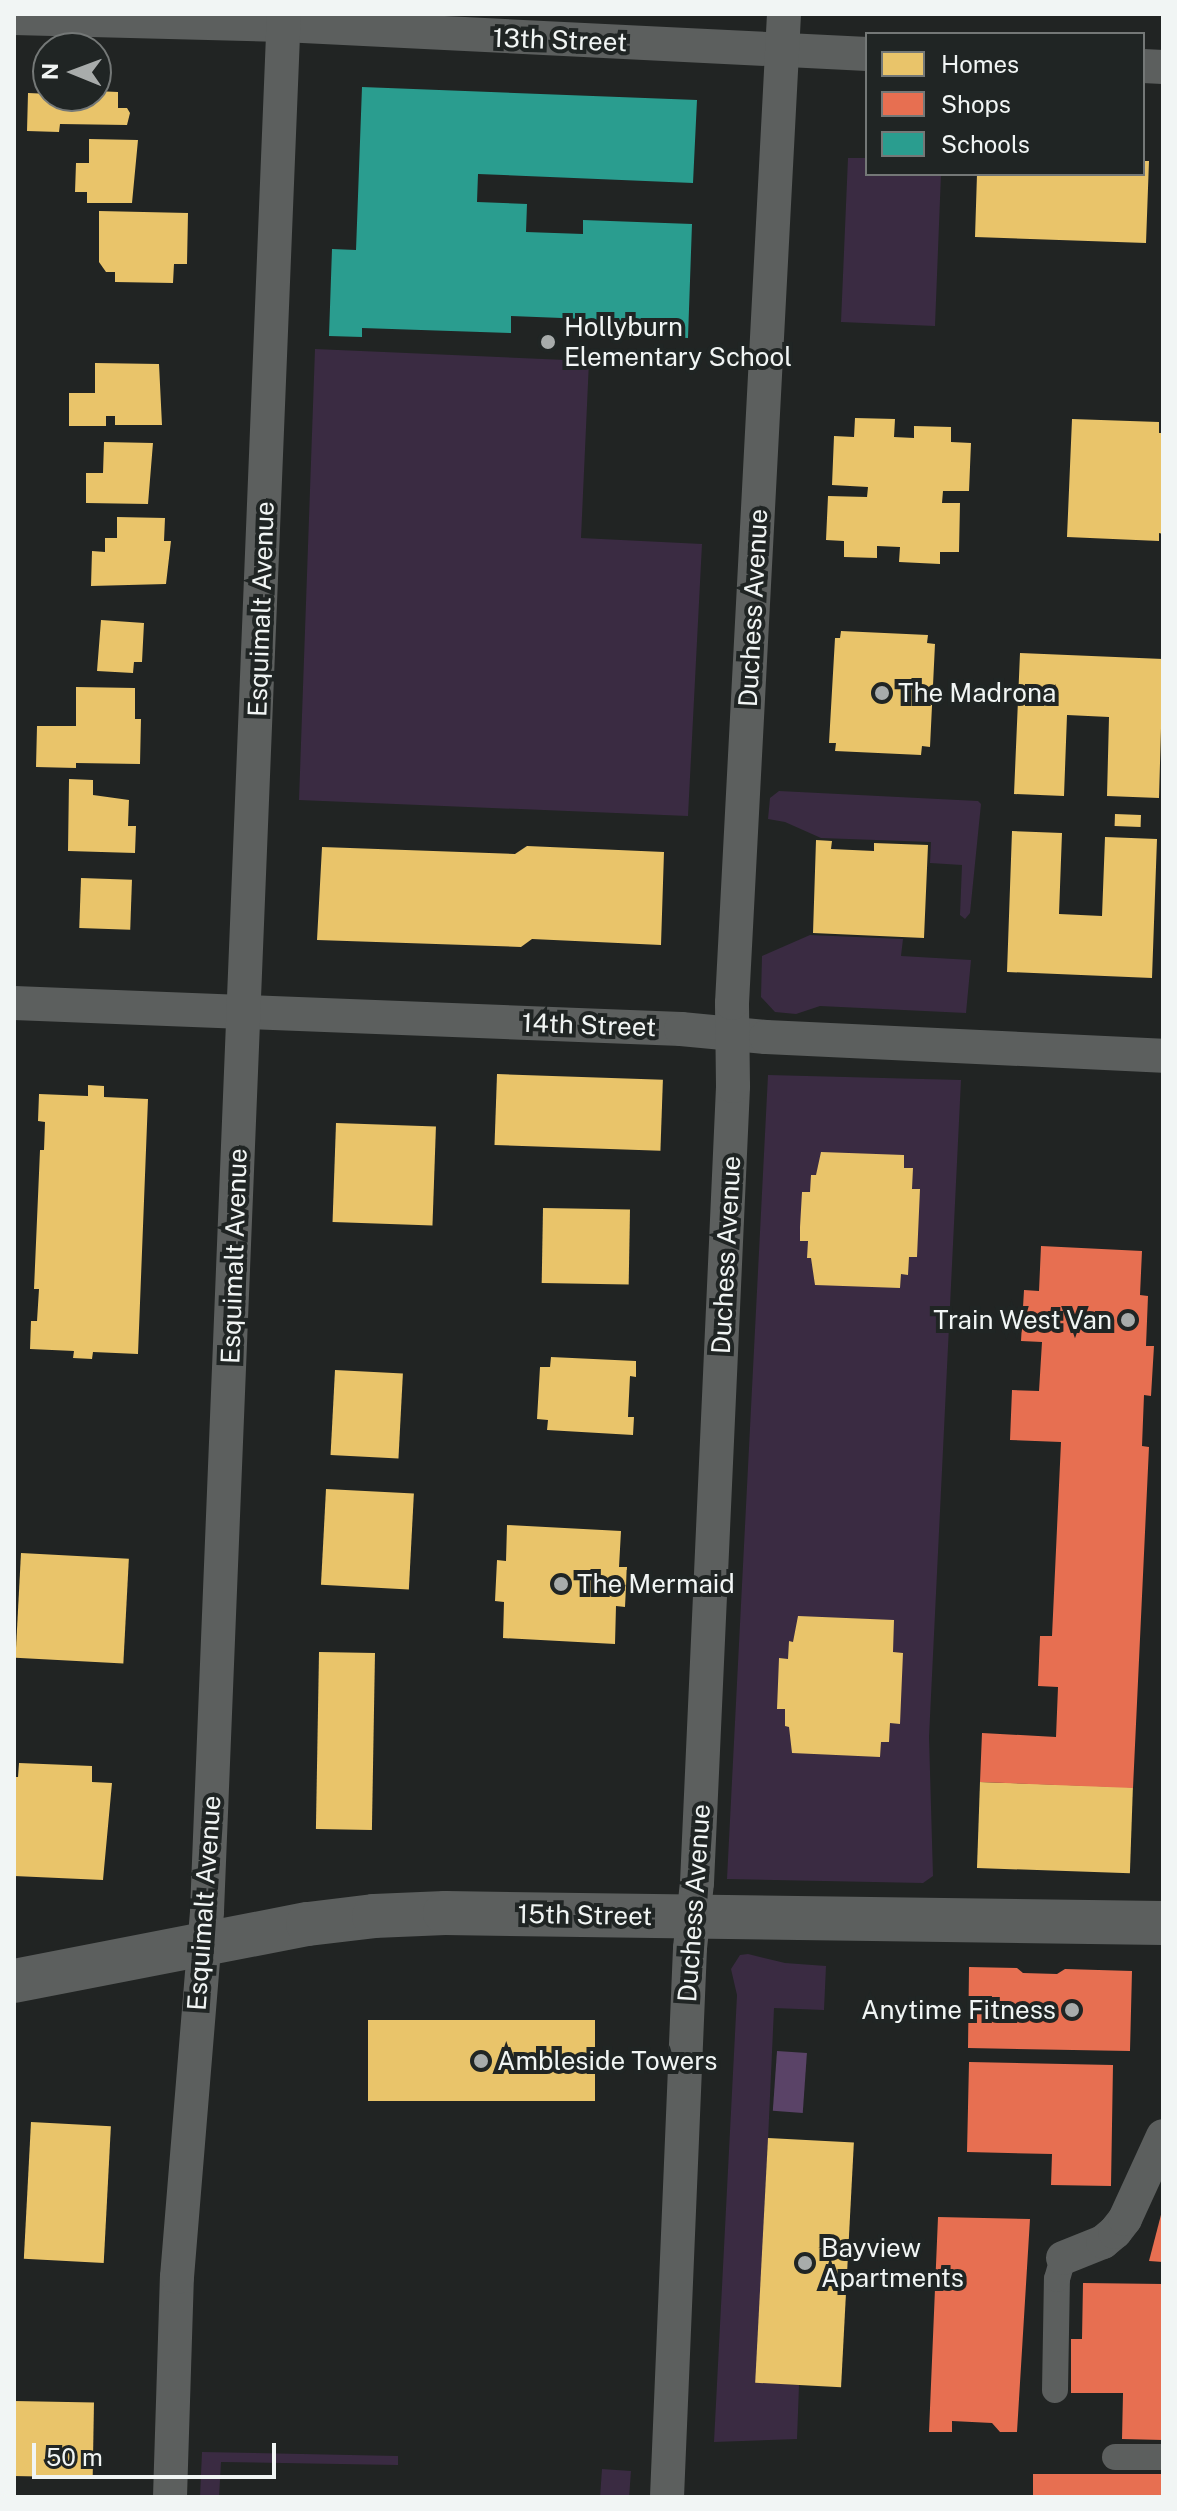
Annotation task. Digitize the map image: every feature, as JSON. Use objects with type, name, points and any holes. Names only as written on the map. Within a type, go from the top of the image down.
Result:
[{"type":"main road","name":"15th Street","points":[[14,1981],[308,1924],[374,1916],[445,1913],[1163,1923]]},
{"type":"street","name":"Duchess Avenue","points":[[667,2497],[700,1819],[733,1034],[784,14]]},
{"type":"street","name":"13th Street","points":[[14,18],[284,20],[865,54]]},
{"type":"street","name":"Esquimalt Avenue","points":[[170,2497],[177,2277],[205,1946],[284,20]]},
{"type":"street","name":"14th Street","points":[[14,1003],[681,1029],[1163,1056]]},
{"type":"street","points":[[1055,2390],[1057,2279],[1063,2258],[1103,2242],[1115,2232],[1125,2219],[1163,2136]]},
{"type":"street","points":[[1115,2457],[1163,2457]]},
{"type":"shaded area","points":[[848,158],[865,158],[865,176],[941,176],[935,326],[841,322]]},
{"type":"shaded area","points":[[315,349],[589,361],[581,538],[702,544],[688,816],[299,800]]},
{"type":"shaded area","points":[[779,791],[978,801],[981,804],[970,913],[965,919],[960,915],[962,865],[930,863],[931,842],[821,838],[785,822],[768,819],[770,798]]},
{"type":"shaded area","points":[[810,935],[903,939],[901,956],[971,960],[966,1013],[820,1006],[796,1014],[775,1012],[761,997],[762,956]]},
{"type":"shaded area","points":[[768,1075],[961,1080],[929,1737],[933,1876],[923,1883],[727,1879]]},
{"type":"shaded area","points":[[740,1955],[785,1963],[826,1966],[824,2010],[774,2008],[757,2382],[799,2385],[797,2439],[714,2442],[737,1995],[731,1969]]},
{"type":"shaded area","points":[[777,2051],[807,2053],[803,2113],[773,2111]]},
{"type":"shaded area","points":[[202,2452],[398,2456],[398,2465],[221,2462],[219,2497],[200,2497]]},
{"type":"shaded area","points":[[602,2469],[631,2471],[629,2497],[600,2497]]},
{"type":"building: Homes","points":[[112,92],[118,92],[118,108],[127,108],[130,113],[127,125],[60,124],[59,132],[27,131],[28,93],[32,93],[32,112],[112,112]]},
{"type":"building: Homes","points":[[89,139],[138,140],[132,203],[87,203],[87,192],[75,192],[76,163],[89,163]]},
{"type":"building: Homes","points":[[1145,161],[1149,161],[1146,243],[975,237],[977,176],[1145,176]]},
{"type":"building: Homes","points":[[99,211],[188,213],[187,264],[174,264],[173,283],[115,282],[115,272],[106,272],[99,262]]},
{"type":"building: Homes","points":[[95,363],[159,364],[162,425],[115,425],[115,416],[106,416],[106,426],[69,426],[69,393],[95,393]]},
{"type":"building: Homes","points":[[855,418],[895,419],[894,437],[914,438],[914,426],[951,427],[951,442],[971,443],[969,491],[943,491],[942,503],[960,503],[959,552],[940,552],[940,564],[899,562],[900,547],[877,546],[877,558],[844,557],[844,541],[826,540],[828,496],[867,497],[868,487],[832,485],[834,436],[854,437]]},
{"type":"building: Homes","points":[[1072,419],[1159,422],[1159,433],[1163,433],[1163,534],[1159,533],[1159,541],[1067,537]]},
{"type":"building: Homes","points":[[104,442],[153,443],[148,504],[86,503],[86,473],[103,473]]},
{"type":"building: Homes","points":[[117,517],[165,518],[164,541],[171,541],[166,584],[91,586],[92,551],[105,552],[105,538],[117,538]]},
{"type":"building: Homes","points":[[101,620],[144,623],[142,662],[134,662],[133,673],[97,671]]},
{"type":"building: Homes","name":"The Madrona","points":[[841,631],[928,635],[927,643],[935,644],[930,747],[922,746],[921,755],[835,751],[836,743],[829,743],[835,638],[840,638]]},
{"type":"building: Homes","points":[[1020,653],[1163,659],[1159,798],[1107,796],[1109,717],[1067,715],[1064,796],[1014,794]]},
{"type":"building: Homes","points":[[76,687],[135,688],[135,719],[141,719],[140,764],[76,763],[76,768],[36,767],[37,726],[76,726]]},
{"type":"building: Homes","points":[[69,779],[93,780],[93,795],[129,800],[128,826],[136,826],[135,853],[68,851]]},
{"type":"building: Homes","points":[[1115,814],[1141,815],[1141,827],[1115,826]]},
{"type":"building: Homes","points":[[1012,831],[1062,833],[1059,914],[1102,916],[1105,837],[1157,839],[1152,978],[1007,972]]},
{"type":"building: Homes","points":[[816,840],[832,841],[831,849],[874,851],[874,843],[928,845],[924,938],[813,933]]},
{"type":"building: Homes","points":[[527,846],[664,852],[661,945],[532,939],[521,947],[317,940],[322,847],[515,854]]},
{"type":"building: Homes","points":[[81,878],[132,880],[130,930],[79,928]]},
{"type":"building: Homes","points":[[497,1074],[663,1080],[660,1151],[495,1145]]},
{"type":"building: Homes","points":[[88,1085],[104,1086],[104,1097],[148,1099],[138,1354],[93,1352],[92,1359],[73,1358],[74,1351],[30,1349],[31,1321],[37,1321],[39,1289],[34,1289],[40,1150],[44,1150],[45,1122],[38,1121],[39,1094],[88,1096]]},
{"type":"building: Homes","points":[[336,1123],[436,1126],[432,1225],[333,1222]]},
{"type":"building: Homes","points":[[821,1152],[904,1155],[904,1168],[913,1168],[912,1189],[920,1189],[917,1257],[909,1257],[908,1275],[901,1274],[900,1288],[815,1285],[811,1258],[807,1258],[808,1241],[800,1241],[800,1227],[802,1192],[810,1192],[811,1175],[816,1175]]},
{"type":"building: Homes","points":[[543,1208],[630,1210],[629,1285],[542,1283]]},
{"type":"building: Homes","points":[[551,1357],[636,1361],[636,1377],[630,1376],[628,1417],[634,1417],[633,1435],[547,1430],[548,1420],[537,1419],[540,1367],[550,1367]]},
{"type":"building: Homes","points":[[335,1370],[403,1374],[398,1458],[331,1455]]},
{"type":"building: Homes","points":[[326,1489],[414,1494],[409,1589],[321,1585]]},
{"type":"building: Homes","name":"The Mermaid","points":[[507,1525],[621,1531],[619,1567],[627,1567],[625,1607],[616,1606],[615,1644],[503,1638],[504,1602],[495,1601],[497,1560],[506,1561]]},
{"type":"building: Homes","points":[[21,1553],[129,1559],[123,1664],[16,1658]]},
{"type":"building: Homes","points":[[798,1616],[894,1620],[893,1652],[903,1653],[900,1724],[890,1723],[889,1742],[881,1742],[880,1757],[792,1753],[789,1727],[785,1726],[785,1709],[777,1709],[779,1658],[788,1659],[789,1641],[793,1642]]},
{"type":"building: Homes","points":[[319,1652],[375,1653],[372,1830],[316,1829]]},
{"type":"building: Homes","points":[[19,1763],[92,1766],[92,1782],[112,1783],[103,1880],[14,1876],[14,1777],[18,1777]]},
{"type":"building: Homes","points":[[980,1782],[1133,1787],[1130,1873],[977,1868]]},
{"type":"building: Homes","name":"Ambleside Towers","points":[[368,2020],[595,2020],[595,2101],[368,2101]]},
{"type":"building: Homes","points":[[31,2122],[111,2126],[104,2263],[24,2259]]},
{"type":"building: Homes","name":"Bayview Apartments","points":[[768,2138],[854,2143],[841,2387],[755,2383]]},
{"type":"building: Homes","points":[[14,2401],[94,2402],[93,2477],[14,2476]]},
{"type":"building: Shops","points":[[1041,1246],[1142,1251],[1140,1295],[1148,1296],[1146,1346],[1154,1346],[1151,1396],[1144,1395],[1142,1446],[1149,1447],[1133,1788],[980,1782],[982,1733],[1056,1737],[1058,1687],[1038,1686],[1040,1636],[1052,1636],[1061,1442],[1010,1440],[1012,1390],[1039,1391],[1042,1342],[1021,1341],[1024,1290],[1039,1291]]},
{"type":"building: Shops","points":[[969,1967],[1017,1968],[1023,1973],[1057,1974],[1065,1969],[1132,1971],[1130,2051],[968,2048]]},
{"type":"building: Shops","points":[[969,2062],[1113,2065],[1111,2186],[1051,2185],[1052,2154],[967,2152]]},
{"type":"building: Shops","points":[[1162,2211],[1163,2262],[1149,2261]]},
{"type":"building: Shops","points":[[938,2217],[1030,2219],[1017,2432],[1000,2432],[992,2423],[952,2421],[952,2432],[929,2432]]},
{"type":"building: Shops","points":[[1083,2283],[1163,2284],[1163,2440],[1122,2439],[1123,2393],[1071,2393],[1071,2339],[1082,2339]]},
{"type":"building: Shops","points":[[1033,2474],[1163,2474],[1163,2497],[1033,2497]]},
{"type":"building: Schools","name":"Hollyburn Elementary School","points":[[362,87],[697,100],[693,183],[478,174],[477,202],[527,204],[526,232],[583,234],[583,220],[692,224],[688,338],[586,334],[587,319],[511,316],[511,333],[362,328],[362,337],[329,336],[332,249],[356,250]]},
{"type":"place","name":"Hollyburn Elementary School","points":[[548,342]]},
{"type":"place","name":"The Madrona","points":[[882,693]]},
{"type":"place","name":"Train West Van","points":[[1128,1320]]},
{"type":"place","name":"The Mermaid","points":[[561,1584]]},
{"type":"place","name":"Anytime Fitness","points":[[1072,2010]]},
{"type":"place","name":"Ambleside Towers","points":[[481,2061]]},
{"type":"place","name":"Bayview Apartments","points":[[805,2263]]}]
